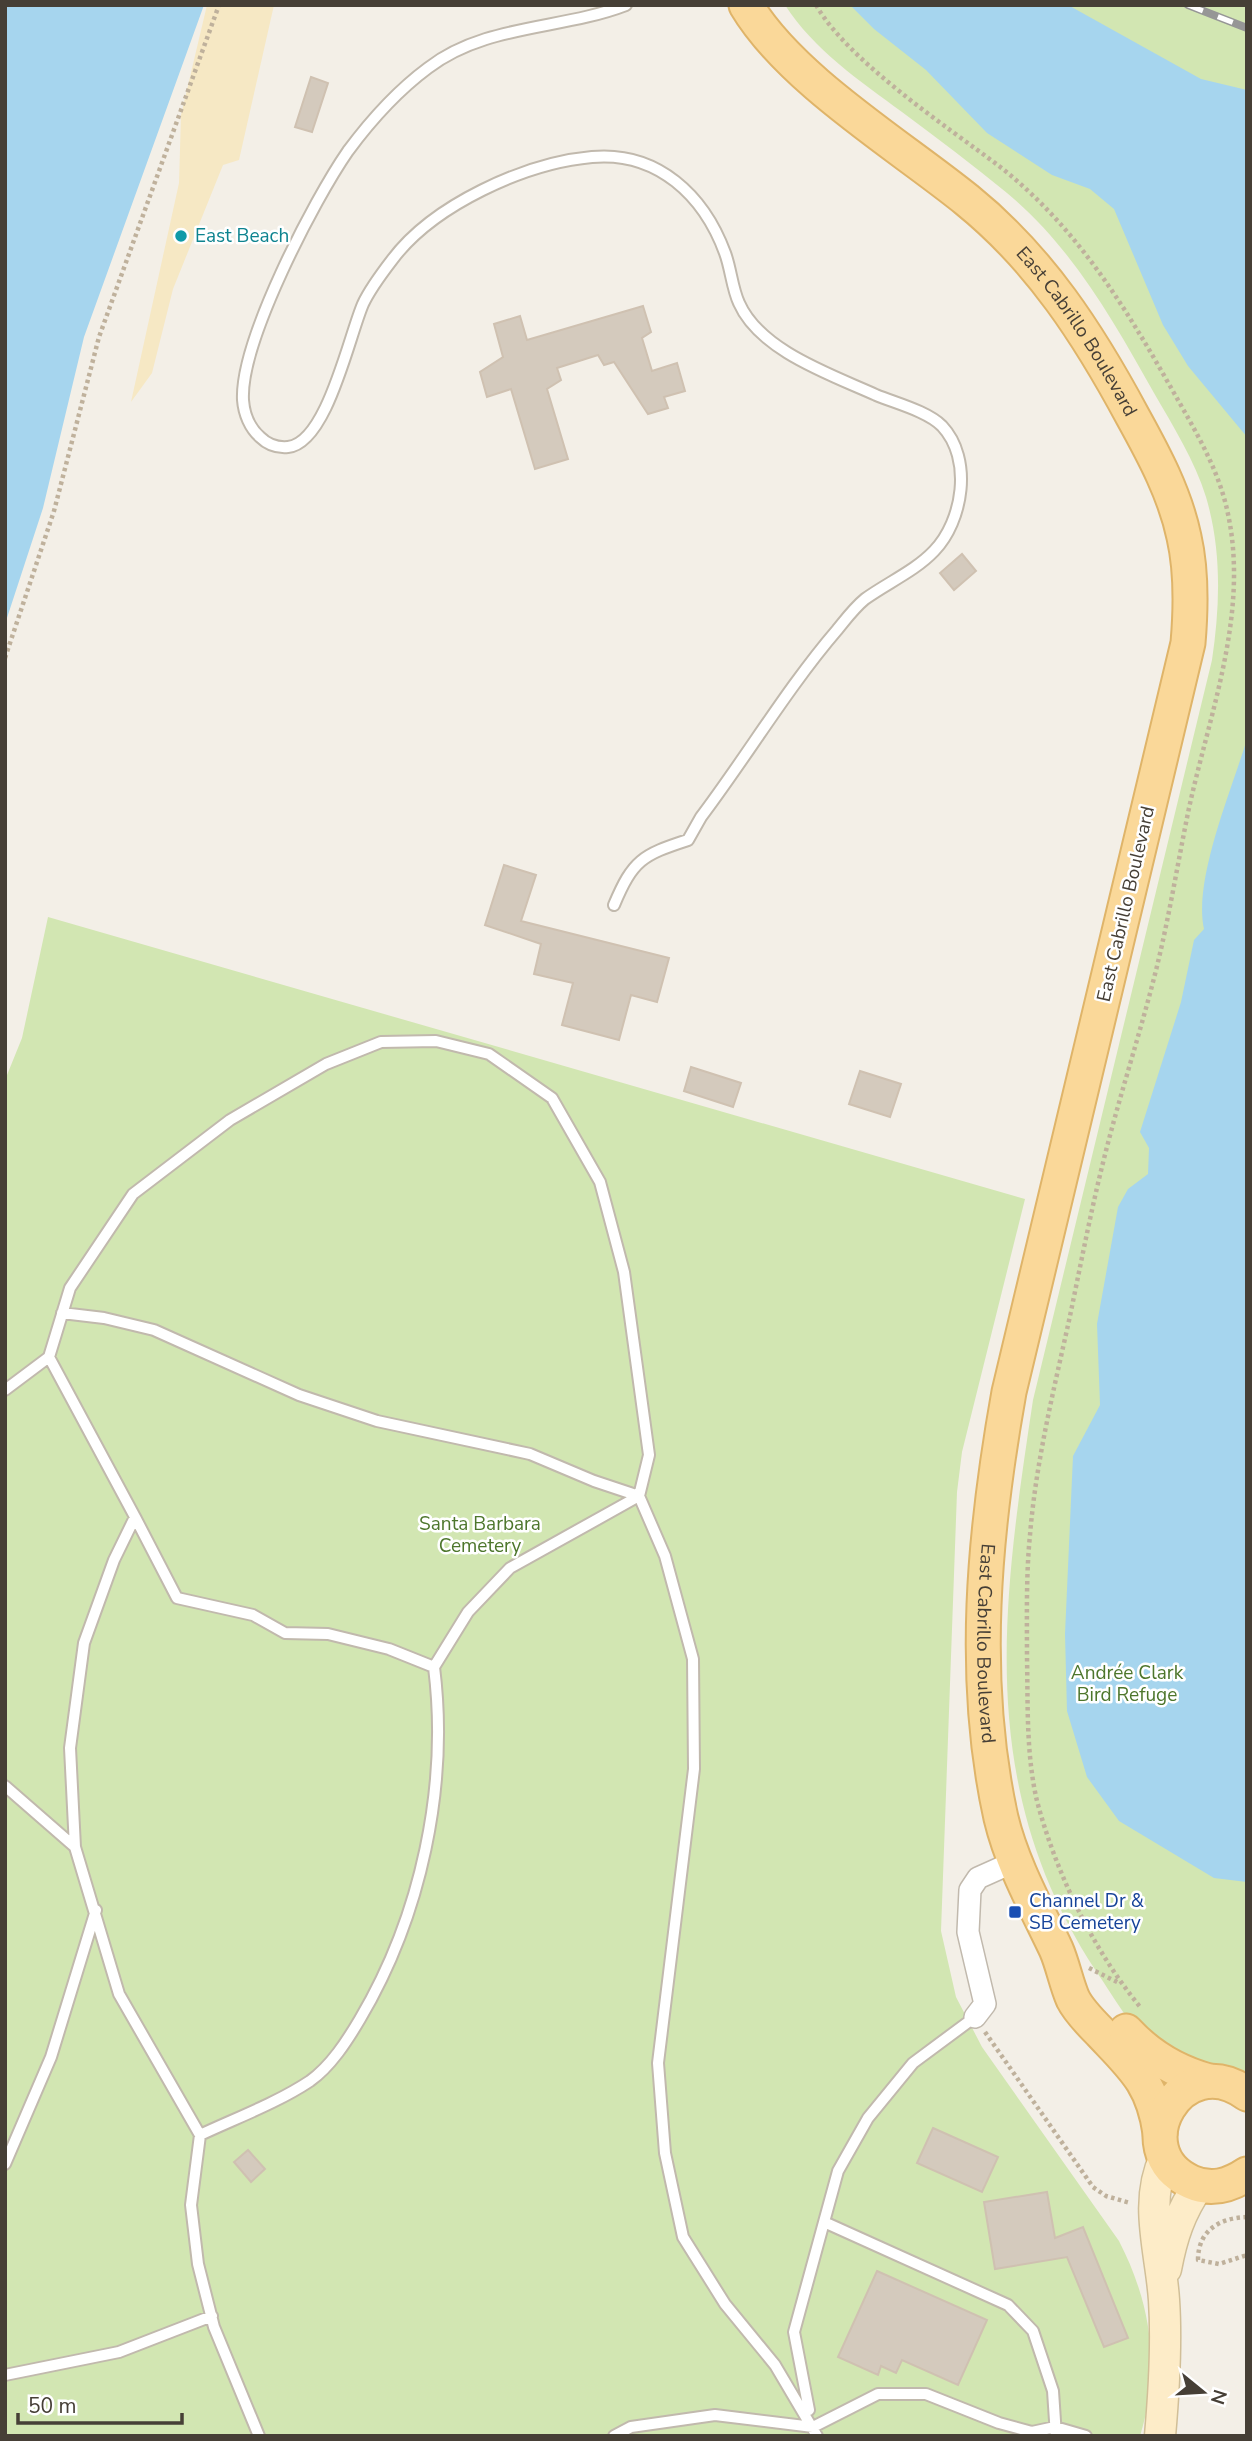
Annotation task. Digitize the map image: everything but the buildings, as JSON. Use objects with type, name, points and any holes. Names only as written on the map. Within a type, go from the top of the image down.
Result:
[{"type":"main road","name":"East Cabrillo Boulevard","points":[[746,5],[785,54],[845,106],[969,201],[1005,234],[1058,292],[1108,371],[1161,470],[1185,539],[1190,580],[1188,643],[1012,1378],[993,1481],[985,1560],[983,1694],[1001,1818],[1016,1861],[1058,1953],[1074,2001],[1143,2077],[1157,2107],[1163,2145]]},
{"type":"main road","name":"East Cabrillo Boulevard","points":[[1058,1953],[1139,2044],[1185,2074],[1223,2082],[1246,2093]]},
{"type":"main road","points":[[1209,2081],[1181,2093],[1170,2104],[1163,2145],[1185,2179],[1247,2196]]},
{"type":"main road","points":[[1205,2186],[1226,2186],[1247,2174]]},
{"type":"street","points":[[979,2023],[985,2004],[968,1932],[971,1890],[978,1878],[1016,1861]]},
{"type":"street","points":[[1160,2436],[1164,2376],[1163,2283],[1154,2228],[1163,2145]]},
{"type":"street","points":[[1163,2283],[1173,2233],[1185,2204],[1205,2186]]},
{"type":"lane","points":[[614,905],[633,866],[667,847],[688,840],[701,817],[830,638],[860,602],[932,554],[946,536],[957,508],[961,479],[958,451],[940,423],[794,358],[756,328],[740,305],[726,256],[707,211],[663,170],[615,156],[586,157],[510,177],[458,202],[423,228],[395,256],[365,299],[326,406],[313,432],[303,443],[288,447],[269,445],[252,430],[243,403],[247,368],[278,283],[319,196],[378,113],[424,71],[452,51],[483,38],[608,12],[626,5]]},
{"type":"lane","points":[[5,1390],[49,1357],[70,1288],[132,1194],[230,1120],[326,1065],[381,1042],[436,1041],[489,1054],[552,1098],[600,1182],[624,1272],[642,1387],[649,1455],[639,1496],[665,1556],[693,1659],[694,1769],[658,2063],[664,2153],[683,2237],[726,2304],[775,2365],[814,2433]]},
{"type":"lane","points":[[62,1313],[104,1318],[154,1330],[299,1395],[377,1421],[530,1454],[594,1481],[639,1496]]},
{"type":"lane","points":[[49,1357],[177,1598],[253,1615],[285,1633],[328,1634],[390,1649],[434,1667]]},
{"type":"lane","points":[[200,2135],[310,2080],[344,2047],[384,1979],[412,1896],[428,1836],[437,1766],[437,1694],[434,1667],[468,1612],[510,1568],[639,1496]]},
{"type":"lane","points":[[135,1517],[114,1560],[83,1643],[70,1748],[75,1847],[119,1994],[200,2135],[191,2205],[198,2263],[212,2316],[259,2436]]},
{"type":"lane","points":[[5,1786],[75,1847]]},
{"type":"lane","points":[[5,2164],[51,2057],[96,1910]]},
{"type":"lane","points":[[814,2433],[794,2332],[838,2171],[868,2118],[913,2063],[979,2023]]},
{"type":"lane","points":[[824,2222],[1008,2305],[1032,2331],[1053,2390],[1055,2431]]},
{"type":"lane","points":[[5,2375],[119,2352],[212,2316]]},
{"type":"lane","points":[[614,2436],[632,2427],[715,2415],[814,2433],[878,2394],[926,2394],[1032,2432],[1055,2431],[1086,2436]]},
{"type":"path","points":[[5,658],[54,511],[99,337],[219,5]]},
{"type":"path","points":[[979,2023],[1093,2187],[1106,2196],[1139,2203]]},
{"type":"path","points":[[1247,2217],[1224,2220],[1208,2228],[1198,2252],[1198,2260],[1219,2264],[1247,2255]]},
{"type":"green space","name":"Andrée Clark Bird Refuge","points":[[785,5],[1247,5],[1247,2074],[1195,2061],[1147,2039],[1127,2017],[1096,1971],[1057,1902],[1031,1833],[1015,1764],[1008,1694],[1007,1623],[1013,1550],[1033,1400],[1212,660],[1218,578],[1211,517],[1201,484],[1176,431],[1107,312],[1052,237],[1007,193],[839,64],[810,36]]},
{"type":"green space","name":"Santa Barbara Cemetery","points":[[48,917],[1025,1199],[962,1452],[957,1492],[941,1931],[956,1997],[982,2047],[1119,2241],[1130,2264],[1145,2312],[1151,2361],[1150,2386],[1140,2436],[5,2436],[5,1080],[22,1038]]},
{"type":"sand","name":"East Beach","points":[[207,5],[274,5],[239,160],[223,165],[173,289],[152,373],[131,402],[179,183],[181,115]]},
{"type":"water","points":[[5,5],[204,5],[84,337],[43,508],[5,624]]},
{"type":"water","points":[[850,5],[1068,5],[1201,79],[1247,90],[1247,437],[1188,366],[1163,325],[1114,209],[1090,189],[1052,175],[987,133],[926,70],[874,29]]},
{"type":"water","points":[[1247,739],[1247,1882],[1214,1878],[1119,1821],[1087,1777],[1067,1711],[1065,1634],[1073,1456],[1100,1405],[1097,1324],[1118,1207],[1128,1189],[1148,1174],[1149,1148],[1140,1132],[1181,1002],[1194,940],[1204,929],[1202,909],[1209,861]]},
{"type":"railway","points":[[1188,5],[1247,28]]},
{"type":"place","name":"East Beach","points":[[181,236]]},
{"type":"place","name":"Channel Dr & SB Cemetery","points":[[1015,1912]]}]
